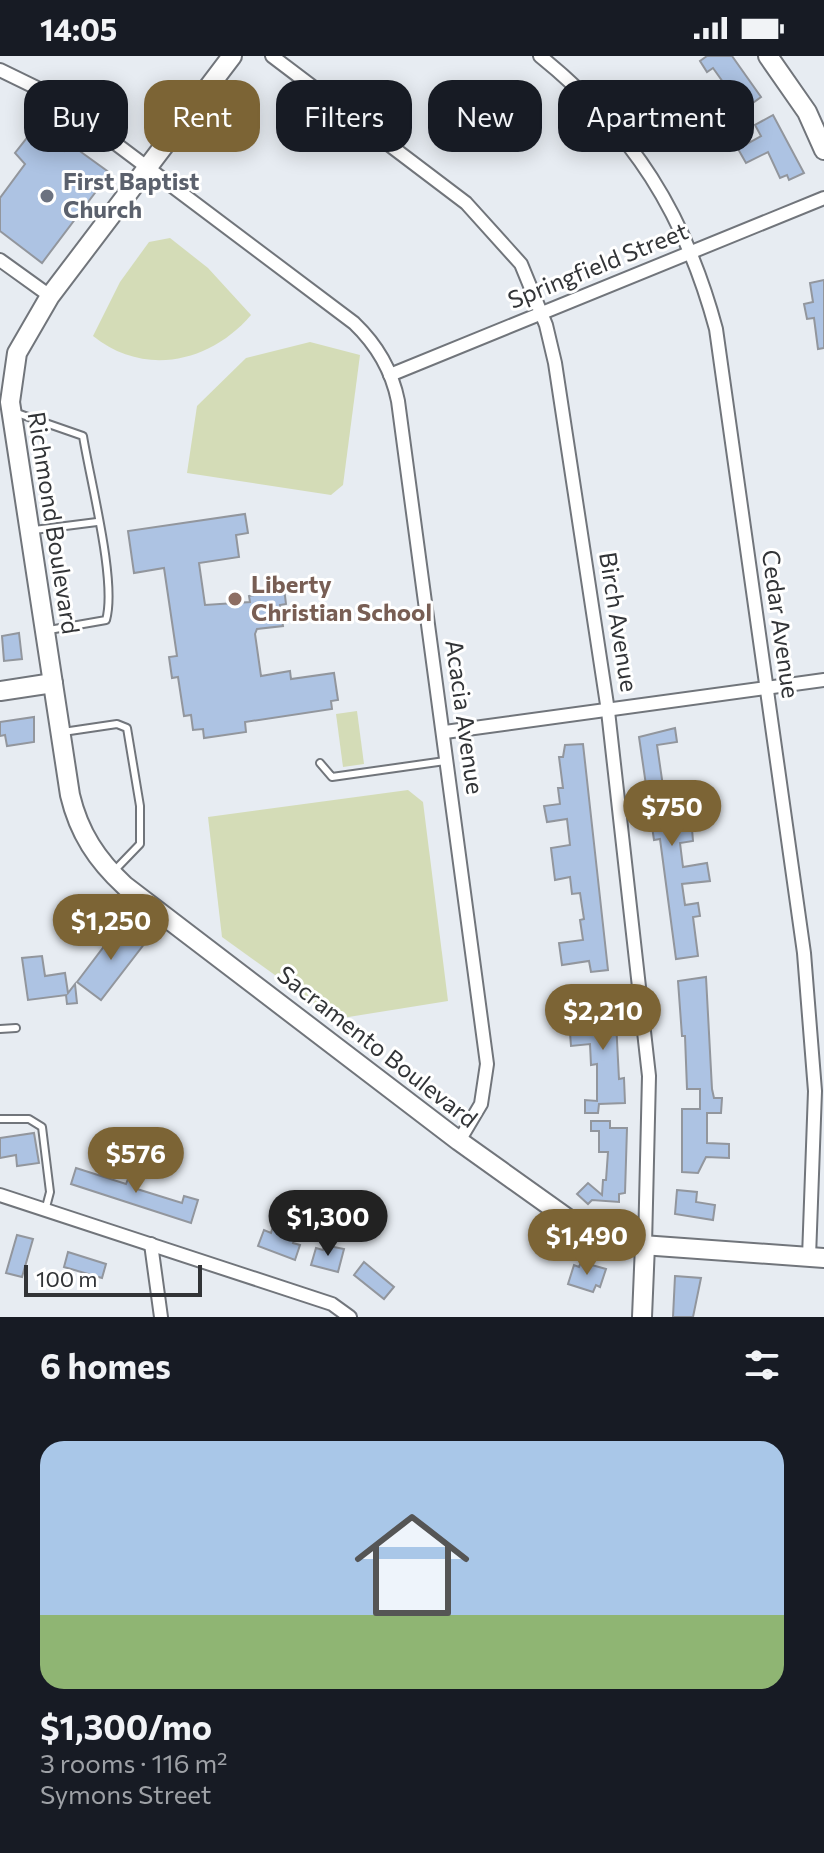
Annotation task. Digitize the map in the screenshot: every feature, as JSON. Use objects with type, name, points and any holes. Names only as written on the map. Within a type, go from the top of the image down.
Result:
[{"type":"street","name":"Richmond Boulevard","points":[[53,683],[12,411],[17,353],[50,296],[232,56]]},
{"type":"street","name":"Birch Avenue","points":[[272,56],[466,203],[521,264],[555,363],[608,711],[649,1076],[642,1317]]},
{"type":"street","name":"Cedar Avenue","points":[[540,56],[610,122],[641,159],[668,201],[691,252],[716,329],[804,953],[815,1091],[817,1257]]},
{"type":"street","points":[[768,56],[807,112],[824,150]]},
{"type":"street","name":"Acacia Avenue","points":[[0,70],[39,89],[354,323],[376,349],[390,375],[398,401],[445,732],[487,1064],[481,1104],[459,1141]]},
{"type":"street","name":"Springfield Street","points":[[390,375],[824,198]]},
{"type":"street","points":[[0,260],[50,296]]},
{"type":"street","points":[[445,732],[824,680]]},
{"type":"street","points":[[0,691],[53,683]]},
{"type":"street","name":"Sacramento Boulevard","points":[[53,683],[77,822],[97,858],[111,874],[459,1141],[595,1238],[645,1245],[817,1257]]},
{"type":"street","points":[[0,1195],[332,1304],[350,1317]]},
{"type":"street","points":[[151,1244],[161,1317]]},
{"type":"lane","points":[[12,411],[83,436],[106,572],[109,609],[106,620],[45,630]]},
{"type":"lane","points":[[30,530],[97,522]]},
{"type":"lane","points":[[61,733],[117,724],[127,728],[140,806],[140,844],[111,874]]},
{"type":"lane","points":[[320,763],[332,777],[449,761]]},
{"type":"lane","points":[[0,1029],[16,1028]]},
{"type":"lane","points":[[0,1119],[29,1119],[42,1127],[50,1192],[45,1211]]},
{"type":"green space","points":[[170,238],[208,268],[251,315],[216,344],[176,359],[133,357],[113,349],[93,336],[120,282],[149,242]]},
{"type":"green space","points":[[310,342],[360,355],[343,485],[331,495],[187,473],[197,406],[246,358]]},
{"type":"green space","points":[[357,711],[364,764],[343,767],[336,714]]},
{"type":"green space","points":[[408,790],[423,802],[448,1001],[336,1019],[222,937],[208,817]]},
{"type":"building","points":[[707,56],[732,56],[749,80],[722,80],[713,68],[707,72],[700,61]]},
{"type":"building","points":[[754,87],[761,97],[754,102]]},
{"type":"building","points":[[773,115],[804,173],[789,180],[787,175],[780,178],[768,152],[746,163],[740,152],[754,152],[754,140],[761,136],[755,125]]},
{"type":"building","name":"First Baptist Church","points":[[24,142],[24,152],[81,152],[110,173],[42,263],[0,231],[0,198],[25,164],[15,153]]},
{"type":"building","points":[[824,280],[824,348],[818,349],[814,318],[807,319],[804,304],[813,302],[810,283]]},
{"type":"building","points":[[245,514],[248,533],[236,535],[239,557],[199,563],[205,605],[250,602],[249,596],[266,593],[265,588],[284,588],[286,604],[280,605],[283,626],[257,629],[255,634],[261,676],[290,671],[291,679],[334,673],[338,700],[331,701],[332,709],[245,722],[246,732],[204,738],[203,729],[193,730],[191,715],[184,716],[178,677],[172,678],[169,657],[177,656],[164,568],[134,573],[128,531]]},
{"type":"building","points":[[19,633],[22,659],[4,661],[2,636]]},
{"type":"building","points":[[34,717],[34,742],[7,746],[5,735],[0,736],[0,722]]},
{"type":"building","points":[[675,728],[677,742],[657,745],[667,814],[672,813],[675,831],[692,829],[693,841],[680,843],[683,867],[707,863],[710,881],[682,884],[685,905],[698,903],[700,916],[693,917],[698,956],[676,959],[660,839],[654,840],[639,737]]},
{"type":"building","points":[[583,744],[608,970],[591,972],[589,961],[562,965],[559,943],[583,940],[580,920],[584,919],[580,893],[572,894],[570,877],[555,880],[551,848],[570,845],[567,819],[547,822],[544,806],[560,804],[558,788],[563,788],[559,757],[563,757],[565,745]]},
{"type":"building","points":[[121,924],[145,943],[101,1000],[77,982]]},
{"type":"building","points":[[42,956],[45,976],[65,973],[68,993],[75,984],[77,1003],[67,1004],[66,995],[28,1000],[22,958]]},
{"type":"building","points":[[706,977],[712,1089],[714,1098],[722,1098],[721,1113],[707,1113],[707,1143],[729,1144],[729,1158],[706,1157],[698,1173],[682,1172],[682,1109],[700,1109],[700,1089],[687,1089],[685,1036],[682,1036],[678,981]]},
{"type":"building","points":[[611,990],[612,1002],[615,1002],[619,1079],[624,1078],[625,1103],[599,1104],[598,1113],[585,1113],[585,1100],[597,1101],[597,1064],[591,1065],[590,1044],[571,1046],[570,1033],[594,1031],[591,1004],[596,1004],[594,992]]},
{"type":"building","points":[[591,1121],[610,1121],[610,1128],[627,1128],[625,1193],[619,1194],[619,1202],[592,1200],[588,1204],[577,1194],[588,1183],[602,1195],[603,1180],[606,1180],[608,1152],[599,1152],[599,1131],[591,1131]]},
{"type":"building","points":[[34,1133],[39,1163],[17,1166],[16,1155],[0,1158],[0,1138]]},
{"type":"building","points":[[76,1168],[126,1184],[128,1179],[139,1182],[137,1189],[182,1203],[184,1196],[198,1200],[191,1223],[71,1184]]},
{"type":"building","points":[[677,1190],[697,1192],[696,1202],[715,1205],[713,1220],[675,1214]]},
{"type":"building","points":[[273,1226],[296,1235],[293,1243],[300,1245],[295,1260],[258,1246],[264,1230],[271,1233]]},
{"type":"building","points":[[17,1235],[33,1239],[22,1277],[6,1273]]},
{"type":"building","points":[[324,1245],[344,1249],[338,1272],[311,1265],[316,1248],[323,1250]]},
{"type":"building","points":[[68,1252],[106,1264],[102,1278],[64,1267]]},
{"type":"building","points":[[364,1262],[394,1287],[384,1299],[354,1275]]},
{"type":"building","points":[[581,1262],[606,1269],[600,1287],[596,1285],[593,1292],[568,1284],[574,1265],[579,1267]]},
{"type":"building","points":[[675,1276],[701,1278],[693,1317],[673,1317]]},
{"type":"place","name":"First Baptist Church","points":[[47,196]]},
{"type":"place","name":"Liberty Christian School","points":[[235,599]]}]
